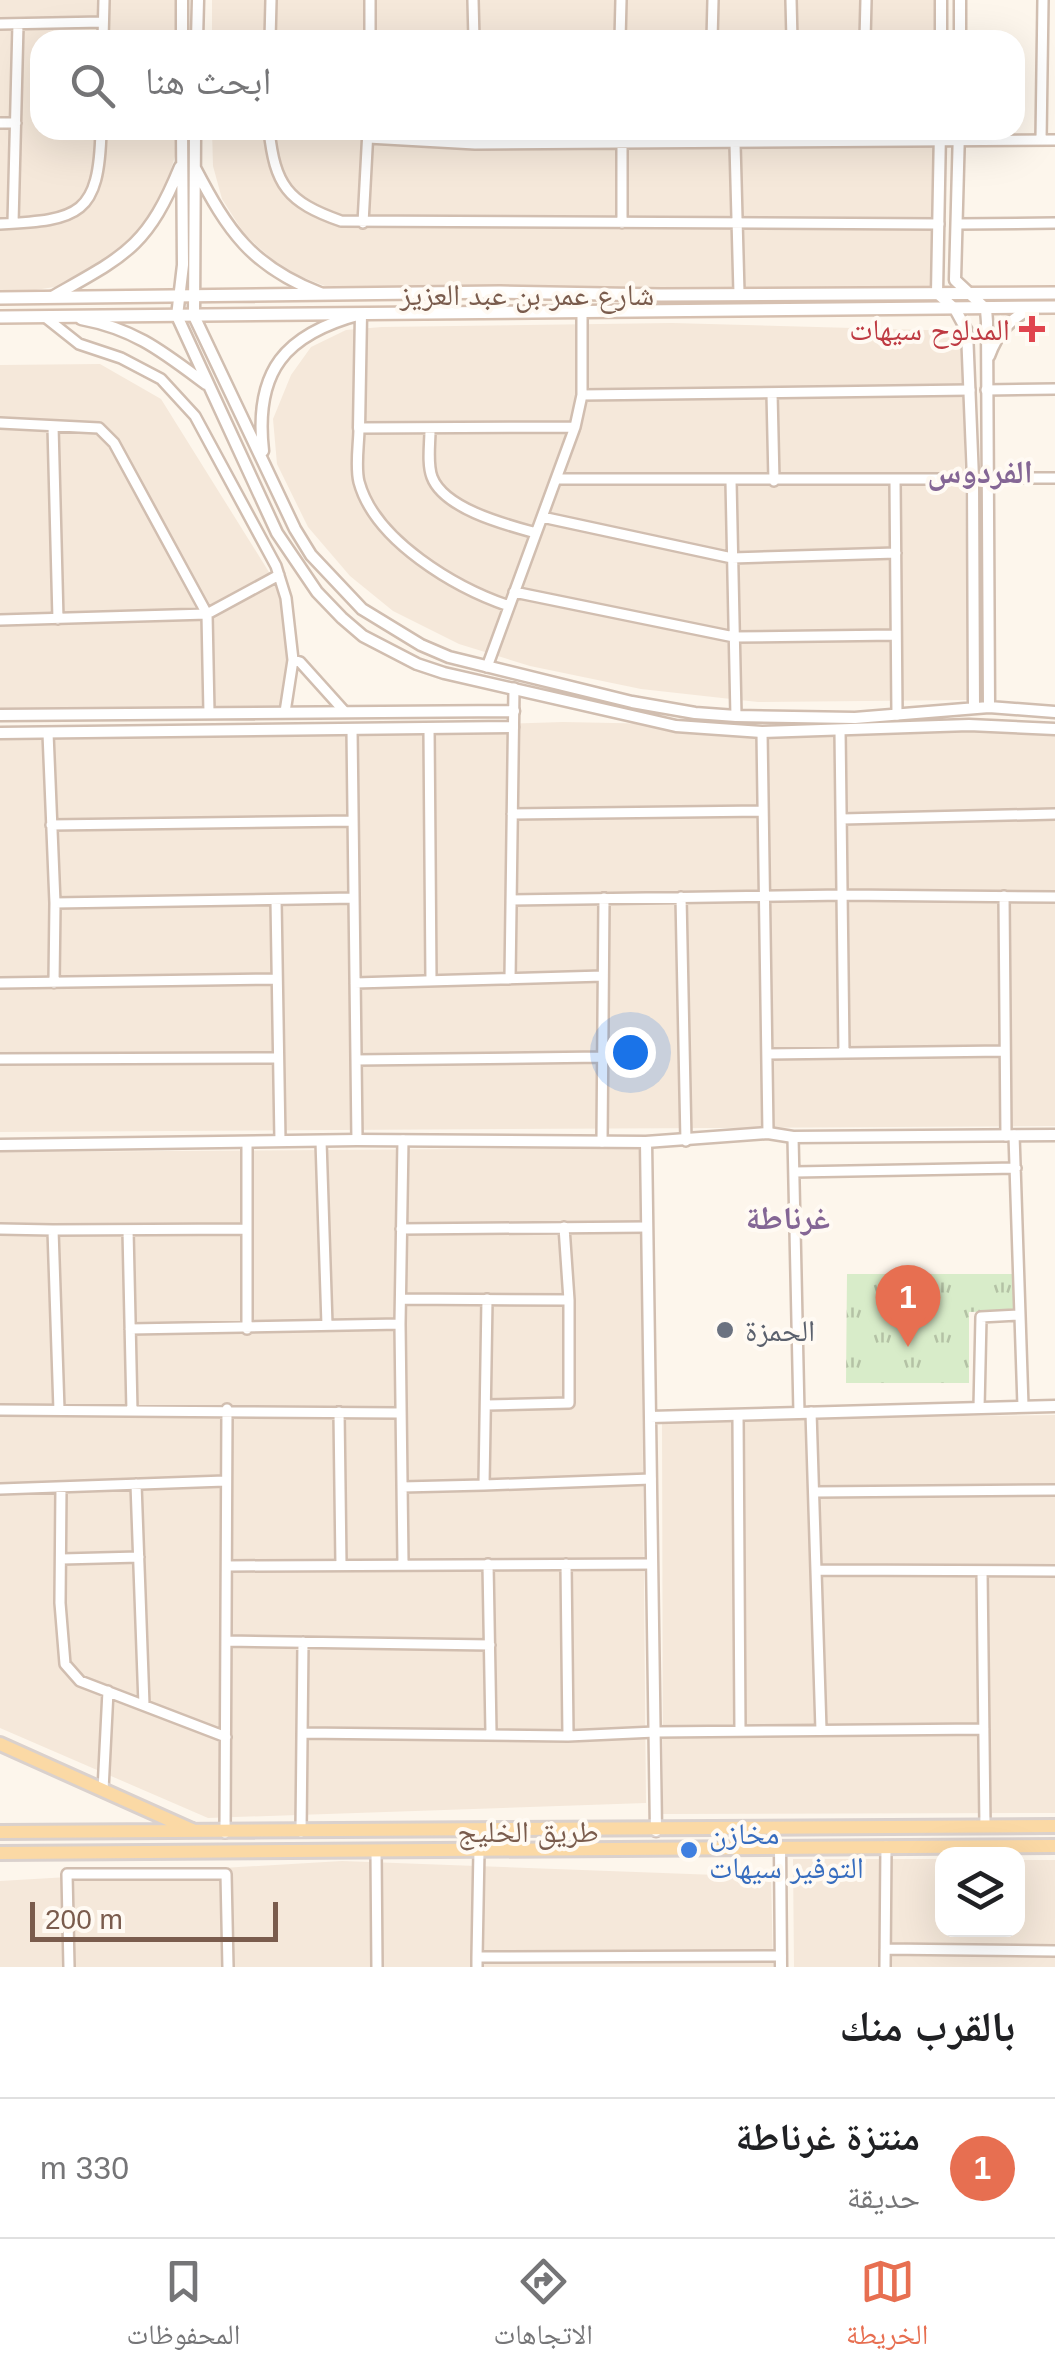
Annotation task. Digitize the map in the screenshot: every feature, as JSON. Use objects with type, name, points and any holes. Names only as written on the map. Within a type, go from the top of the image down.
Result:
[{"type":"main road","name":"شارع عمر بن عبد العزيز","points":[[0,298],[500,292],[1055,293]]},
{"type":"main road","name":"شارع عمر بن عبد العزيز","points":[[0,318],[1055,307]]},
{"type":"main road","points":[[0,1744],[199,1833]]},
{"type":"main road","points":[[0,1823],[30,1832]]},
{"type":"main road","name":"طريق الخليج","points":[[0,1832],[1055,1826]]},
{"type":"main road","name":"طريق الخليج","points":[[2,1854],[1055,1846]]},
{"type":"street","points":[[103,30],[104,0]]},
{"type":"street","points":[[182,0],[182,30]]},
{"type":"street","points":[[197,30],[198,0]]},
{"type":"street","points":[[270,30],[271,0]]},
{"type":"street","points":[[370,0],[370,30]]},
{"type":"street","points":[[473,0],[474,30]]},
{"type":"street","points":[[620,0],[620,30]]},
{"type":"street","points":[[712,30],[713,0]]},
{"type":"street","points":[[791,0],[792,30]]},
{"type":"street","points":[[865,30],[866,0]]},
{"type":"street","points":[[941,0],[941,30]]},
{"type":"street","points":[[960,0],[960,30]]},
{"type":"street","points":[[1041,140],[1042,0]]},
{"type":"street","points":[[0,24],[103,22]]},
{"type":"street","points":[[13,223],[18,24]]},
{"type":"street","points":[[1042,56],[1055,56]]},
{"type":"street","points":[[0,123],[16,123]]},
{"type":"street","points":[[1025,139],[1055,140]]},
{"type":"street","points":[[0,224],[59,220],[84,206],[100,172],[101,140]]},
{"type":"street","points":[[184,140],[194,316],[295,529],[311,556],[362,609],[448,658],[632,702],[696,713],[855,718],[974,707],[1055,712]]},
{"type":"street","points":[[193,140],[176,316],[277,533],[317,592],[364,636],[417,664],[676,726],[762,732],[969,725],[1055,729]]},
{"type":"street","points":[[270,140],[274,170],[290,192],[314,212],[340,221],[939,224]]},
{"type":"street","points":[[363,223],[368,140]]},
{"type":"street","points":[[432,140],[475,144],[940,144],[948,140]]},
{"type":"street","points":[[475,140],[475,144]]},
{"type":"street","points":[[622,140],[622,223]]},
{"type":"street","points":[[940,140],[937,294],[955,309],[968,331],[974,479],[974,707]]},
{"type":"street","points":[[959,140],[955,280],[986,309],[989,707]]},
{"type":"street","points":[[734,144],[739,293]]},
{"type":"street","points":[[188,164],[244,248],[285,279],[326,295]]},
{"type":"street","points":[[52,296],[122,257],[141,240],[188,164]]},
{"type":"street","points":[[958,224],[1055,224]]},
{"type":"street","points":[[986,366],[996,337],[1007,324],[1033,307]]},
{"type":"street","points":[[487,667],[575,426],[582,395],[582,313]]},
{"type":"street","points":[[266,462],[260,424],[263,396],[274,366],[298,340],[325,324],[360,314],[360,482],[380,522],[403,548],[479,596],[509,606]]},
{"type":"street","points":[[45,317],[79,344],[121,358],[161,378],[195,416],[278,574],[286,598],[294,660],[285,712]]},
{"type":"street","points":[[65,317],[130,332],[158,346],[210,387]]},
{"type":"street","points":[[582,395],[970,390]]},
{"type":"street","points":[[986,390],[1055,390]]},
{"type":"street","points":[[772,392],[774,481]]},
{"type":"street","points":[[0,423],[99,428],[114,443],[207,614],[209,713]]},
{"type":"street","points":[[53,426],[58,618]]},
{"type":"street","points":[[359,428],[575,426]]},
{"type":"street","points":[[430,430],[431,475],[438,488],[468,510],[536,533]]},
{"type":"street","points":[[988,478],[1055,478]]},
{"type":"street","points":[[556,479],[974,479]]},
{"type":"street","points":[[895,480],[897,715]]},
{"type":"street","points":[[730,481],[736,716]]},
{"type":"street","points":[[542,517],[732,558],[896,553]]},
{"type":"street","points":[[0,620],[207,614],[278,574]]},
{"type":"street","points":[[514,592],[734,636],[896,636]]},
{"type":"street","points":[[294,660],[345,712]]},
{"type":"street","points":[[510,979],[514,688]]},
{"type":"street","points":[[0,714],[514,711]]},
{"type":"street","points":[[0,733],[513,727]]},
{"type":"street","points":[[352,728],[356,1140]]},
{"type":"street","points":[[430,728],[431,980]]},
{"type":"street","points":[[840,730],[844,1053]]},
{"type":"street","points":[[48,732],[54,983]]},
{"type":"street","points":[[762,732],[768,1132]]},
{"type":"street","points":[[512,814],[763,811]]},
{"type":"street","points":[[842,818],[1055,814]]},
{"type":"street","points":[[51,825],[353,821]]},
{"type":"street","points":[[511,900],[844,895],[1055,897]]},
{"type":"street","points":[[1004,896],[1005,1051],[1016,1168],[1024,1406]]},
{"type":"street","points":[[681,897],[686,1141]]},
{"type":"street","points":[[55,903],[354,898]]},
{"type":"street","points":[[602,1142],[604,898]]},
{"type":"street","points":[[276,900],[280,1141]]},
{"type":"street","points":[[355,982],[603,976]]},
{"type":"street","points":[[0,983],[277,979]]},
{"type":"street","points":[[767,1054],[1005,1051]]},
{"type":"street","points":[[356,1060],[603,1057]]},
{"type":"street","points":[[0,1060],[278,1058]]},
{"type":"street","points":[[0,1145],[321,1140],[646,1142],[768,1132],[793,1137],[1055,1135]]},
{"type":"street","points":[[793,1137],[794,1267],[815,1492],[820,1730]]},
{"type":"street","points":[[321,1140],[327,1326]]},
{"type":"street","points":[[403,1140],[403,1563]]},
{"type":"street","points":[[247,1142],[247,1329]]},
{"type":"street","points":[[646,1142],[656,1830]]},
{"type":"street","points":[[795,1172],[1016,1168]]},
{"type":"street","points":[[401,1229],[647,1227]]},
{"type":"street","points":[[487,1405],[569,1402],[564,1228]]},
{"type":"street","points":[[0,1229],[247,1229]]},
{"type":"street","points":[[53,1230],[59,1410]]},
{"type":"street","points":[[128,1230],[132,1411]]},
{"type":"street","points":[[401,1299],[569,1300]]},
{"type":"street","points":[[484,1485],[487,1299]]},
{"type":"street","points":[[979,1408],[981,1317],[1020,1315]]},
{"type":"street","points":[[130,1328],[400,1324]]},
{"type":"street","points":[[650,1418],[1055,1406]]},
{"type":"street","points":[[0,1410],[400,1413]]},
{"type":"street","points":[[225,1832],[227,1410]]},
{"type":"street","points":[[339,1412],[342,1565]]},
{"type":"street","points":[[738,1415],[740,1731]]},
{"type":"street","points":[[402,1488],[651,1479]]},
{"type":"street","points":[[0,1488],[225,1481]]},
{"type":"street","points":[[136,1484],[144,1705]]},
{"type":"street","points":[[61,1487],[60,1603],[65,1664],[80,1680],[226,1737]]},
{"type":"street","points":[[815,1492],[1055,1490]]},
{"type":"street","points":[[62,1559],[140,1557]]},
{"type":"street","points":[[488,1564],[490,1733]]},
{"type":"street","points":[[566,1564],[568,1736]]},
{"type":"street","points":[[228,1566],[652,1564]]},
{"type":"street","points":[[818,1570],[1055,1571]]},
{"type":"street","points":[[982,1570],[985,1827]]},
{"type":"street","points":[[226,1641],[490,1645]]},
{"type":"street","points":[[301,1832],[304,1642]]},
{"type":"street","points":[[104,1790],[108,1692]]},
{"type":"street","points":[[302,1733],[568,1736],[984,1728]]},
{"type":"street","points":[[885,1967],[886,1846]]},
{"type":"street","points":[[479,1850],[477,1962],[686,1955],[781,1962],[780,1847]]},
{"type":"street","points":[[376,1850],[377,1967]]},
{"type":"street","points":[[174,1852],[174,1874]]},
{"type":"street","points":[[69,1967],[66,1874],[226,1874],[228,1967]]},
{"type":"street","points":[[885,1949],[1055,1951]]},
{"type":"street","points":[[686,1955],[686,1967]]},
{"type":"shaded area","points":[[0,0],[177,0],[176,30],[30,30],[30,140],[176,140],[176,153],[161,201],[132,243],[98,268],[61,286],[0,293]]},
{"type":"shaded area","points":[[212,0],[935,0],[935,30],[212,30]]},
{"type":"shaded area","points":[[212,140],[934,140],[933,288],[330,288],[284,270],[245,235],[222,199],[213,166]]},
{"type":"shaded area","points":[[672,323],[962,331],[969,700],[758,702],[641,689],[530,666],[459,644],[393,611],[350,576],[308,527],[277,464],[273,419],[291,375],[311,347],[346,330]]},
{"type":"shaded area","points":[[100,364],[161,399],[277,585],[289,641],[281,706],[0,709],[0,365]]},
{"type":"shaded area","points":[[563,722],[1055,732],[1055,1126],[0,1132],[0,740]]},
{"type":"shaded area","points":[[640,1148],[646,1803],[208,1818],[0,1728],[0,1152]]},
{"type":"shaded area","points":[[1055,1415],[1055,1813],[663,1814],[662,1419]]},
{"type":"shaded area","points":[[793,1859],[935,1859],[935,1937],[1025,1937],[1025,1860],[1055,1860],[1055,1967],[794,1967]]},
{"type":"shaded area","points":[[342,1861],[771,1877],[773,1967],[0,1967],[0,1881]]},
{"type":"green space","points":[[847,1274],[1015,1274],[1015,1311],[969,1312],[969,1383],[846,1383]]},
{"type":"place","name":"المدلوح سيهات","points":[[1032,329]]},
{"type":"place","name":"الحمزة","points":[[725,1330]]},
{"type":"place","name":"منتزة غرناطة","points":[[908,1347]]},
{"type":"place","name":"مخازن التوفير سيهات","points":[[689,1850]]},
{"type":"district","name":"الفردوس","points":[[980,472]]},
{"type":"district","name":"غرناطة","points":[[788,1218]]}]
